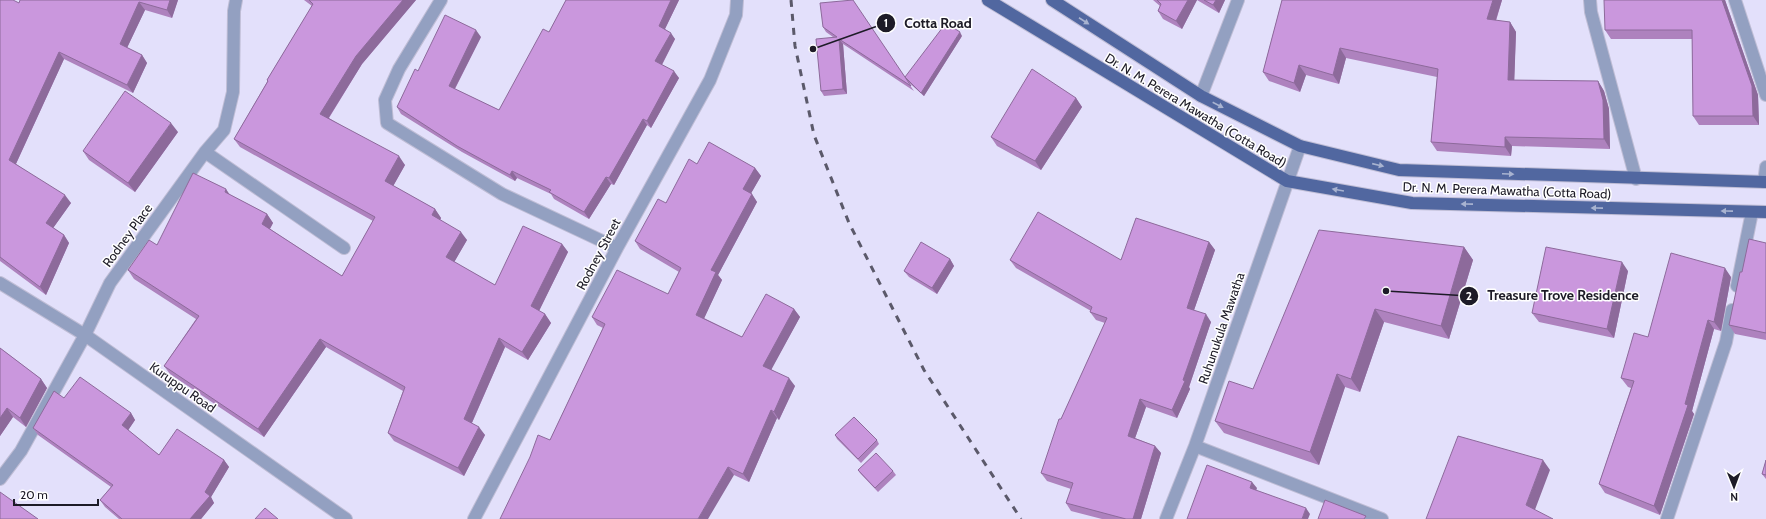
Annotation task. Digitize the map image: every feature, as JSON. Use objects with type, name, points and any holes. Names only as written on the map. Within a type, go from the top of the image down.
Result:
[{"type":"main road","name":"Dr. N. M. Perera Mawatha (Cotta Road)","points":[[988,0],[1287,181],[1412,203],[1766,212]]},
{"type":"main road","name":"Dr. N. M. Perera Mawatha (Cotta Road)","points":[[1052,0],[1201,96],[1300,146],[1399,170],[1636,179],[1765,182]]},
{"type":"street","name":"Rodney Place","points":[[0,479],[21,451],[85,335],[110,283],[206,152],[224,130],[233,92],[234,11],[236,0]]},
{"type":"street","points":[[440,0],[399,69],[385,100],[387,123],[502,194],[616,248]]},
{"type":"street","name":"Rodney Street","points":[[474,519],[616,248],[710,80],[736,15],[737,0]]},
{"type":"street","points":[[1201,96],[1238,0]]},
{"type":"street","points":[[1590,0],[1591,12],[1636,179]]},
{"type":"street","points":[[1735,0],[1766,95]]},
{"type":"street","name":"Ruhunukula Mawatha","points":[[1166,519],[1195,446],[1300,146]]},
{"type":"street","points":[[206,152],[344,248]]},
{"type":"street","points":[[1765,182],[1766,167]]},
{"type":"street","points":[[1667,519],[1726,342],[1752,212]]},
{"type":"street","name":"Kuruppu Road","points":[[0,283],[85,335],[346,519]]},
{"type":"street","points":[[1195,446],[1382,519]]},
{"type":"building","points":[[0,0],[13,0],[19,3],[20,0],[170,0],[167,10],[139,2],[120,44],[142,55],[127,85],[59,52],[9,160],[65,195],[46,223],[64,235],[40,287],[0,257]]},
{"type":"building","points":[[309,0],[403,0],[356,56],[320,114],[399,156],[385,181],[435,209],[432,215],[461,232],[446,257],[495,285],[523,226],[562,244],[531,306],[545,314],[522,352],[499,338],[464,419],[479,427],[458,468],[388,433],[405,387],[320,339],[258,429],[164,366],[199,316],[128,270],[149,240],[157,245],[193,173],[226,189],[225,192],[267,214],[262,224],[342,276],[375,217],[234,139],[268,81],[267,80],[313,4]]},
{"type":"building","points":[[566,0],[671,0],[659,26],[671,33],[655,61],[674,71],[647,121],[643,119],[609,178],[606,177],[584,212],[549,192],[551,190],[512,171],[510,175],[457,146],[397,107],[415,69],[418,71],[445,15],[476,30],[449,86],[499,110],[543,29],[549,32]]},
{"type":"building","points":[[853,0],[911,86],[839,39],[843,89],[821,91],[816,39],[837,37],[823,27],[820,3]]},
{"type":"building","points":[[1157,0],[1188,0],[1176,21],[1158,11],[1161,4]]},
{"type":"building","points":[[1204,0],[1216,0],[1213,5]]},
{"type":"building","points":[[1282,0],[1493,0],[1487,19],[1510,22],[1508,80],[1598,81],[1603,100],[1604,139],[1505,137],[1505,147],[1431,142],[1438,69],[1340,48],[1333,75],[1299,65],[1294,83],[1263,72]]},
{"type":"building","points":[[1604,0],[1722,0],[1752,86],[1753,116],[1693,116],[1692,30],[1605,30]]},
{"type":"building","points":[[946,23],[960,32],[921,93],[905,77]]},
{"type":"building","points":[[1032,69],[1076,98],[1035,161],[991,137]]},
{"type":"building","points":[[125,91],[171,123],[128,183],[83,151]]},
{"type":"building","points":[[709,142],[755,168],[743,189],[752,194],[711,270],[716,272],[696,315],[742,337],[766,294],[794,309],[763,366],[789,378],[774,412],[771,410],[743,474],[728,467],[698,519],[500,519],[530,457],[538,435],[550,440],[605,324],[592,317],[617,270],[668,294],[681,268],[635,241],[658,199],[666,203],[689,159],[697,164]]},
{"type":"building","points":[[1038,212],[1121,260],[1136,218],[1209,242],[1187,308],[1206,314],[1183,380],[1185,381],[1172,410],[1140,399],[1128,436],[1155,446],[1133,519],[1126,519],[1066,503],[1073,483],[1041,473],[1059,419],[1061,419],[1107,318],[1090,312],[1092,307],[1010,260]]},
{"type":"building","points":[[1319,230],[1464,247],[1441,326],[1375,309],[1351,379],[1337,374],[1310,452],[1215,421],[1229,381],[1253,389]]},
{"type":"building","points":[[1749,239],[1766,243],[1766,333],[1729,325],[1740,272],[1742,272]]},
{"type":"building","points":[[921,242],[950,259],[932,288],[904,271]]},
{"type":"building","points":[[1546,247],[1622,262],[1607,329],[1532,313]]},
{"type":"building","points":[[1671,253],[1725,268],[1714,322],[1708,320],[1685,404],[1688,405],[1654,506],[1599,484],[1634,381],[1621,378],[1634,333],[1648,337]]},
{"type":"building","points":[[0,348],[41,379],[20,418],[7,408],[0,418]]},
{"type":"building","points":[[80,377],[131,413],[122,425],[159,455],[177,429],[224,460],[205,492],[210,496],[190,519],[122,519],[100,500],[113,485],[33,428],[54,391],[64,398]]},
{"type":"building","points":[[854,417],[877,440],[858,459],[835,435]]},
{"type":"building","points":[[1458,436],[1543,460],[1526,505],[1553,519],[1426,519]]},
{"type":"building","points":[[876,453],[893,471],[875,488],[858,470]]},
{"type":"building","points":[[1766,460],[1766,475],[1762,474]]},
{"type":"building","points":[[1207,465],[1252,482],[1250,488],[1306,508],[1302,519],[1187,519]]},
{"type":"building","points":[[0,492],[38,519],[0,519]]},
{"type":"building","points":[[1325,500],[1366,516],[1364,519],[1318,519]]},
{"type":"building","points":[[265,508],[278,519],[255,519]]},
{"type":"railway","points":[[791,0],[795,46],[814,135],[849,223],[924,370],[1021,519]]},
{"type":"place","name":"Cotta Road","points":[[813,49]]},
{"type":"place","name":"Treasure Trove Residence","points":[[1386,291]]}]
